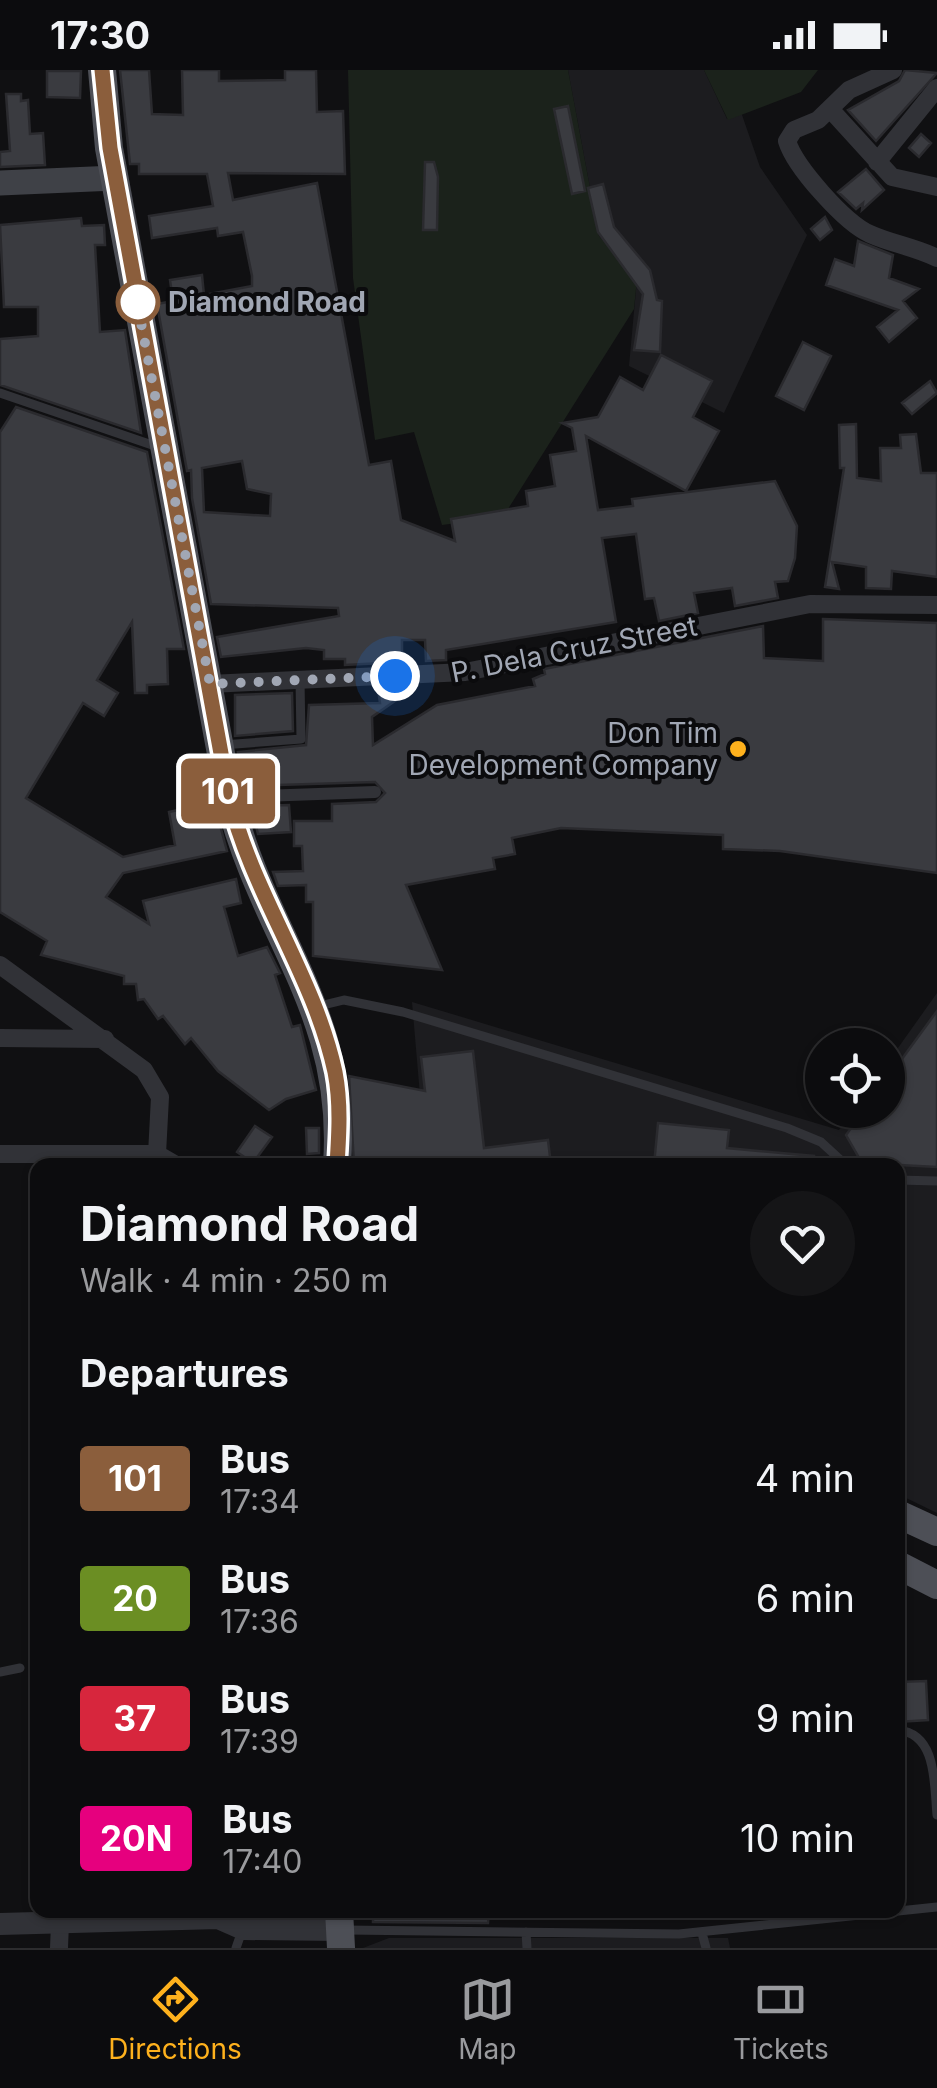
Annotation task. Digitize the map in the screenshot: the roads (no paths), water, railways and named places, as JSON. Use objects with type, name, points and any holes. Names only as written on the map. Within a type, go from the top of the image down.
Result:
[{"type":"main road","points":[[102,70],[115,178],[229,797],[242,846],[315,1006],[336,1076],[337,1158]]},
{"type":"main road","points":[[0,183],[115,178]]},
{"type":"main road","points":[[905,1517],[937,1532]]},
{"type":"main road","points":[[905,1569],[937,1585]]},
{"type":"street","points":[[893,70],[849,90],[831,110],[794,130],[787,142],[791,155],[849,220],[866,233],[913,246],[937,258]]},
{"type":"street","points":[[877,162],[937,88]]},
{"type":"street","points":[[831,110],[892,177],[937,187]]},
{"type":"street","name":"P. Dela Cruz Street","points":[[210,684],[465,672],[810,604],[937,605]]},
{"type":"street","points":[[229,797],[375,792]]},
{"type":"street","points":[[0,965],[132,1057],[154,1082],[160,1115],[157,1154]]},
{"type":"street","points":[[0,1038],[106,1038]]},
{"type":"street","points":[[0,1154],[157,1154],[164,1158]]},
{"type":"street","points":[[0,1924],[218,1918],[241,1929],[340,1929]]},
{"type":"street","points":[[59,1948],[60,1923]]},
{"type":"lane","points":[[0,394],[163,448]]},
{"type":"lane","points":[[219,745],[300,739],[300,678]]},
{"type":"lane","points":[[315,1006],[344,1000],[403,1012],[787,1128],[821,1142],[838,1158]]},
{"type":"lane","points":[[905,1180],[937,1181]]},
{"type":"lane","points":[[0,1672],[20,1668]]},
{"type":"lane","points":[[905,1732],[919,1736],[928,1747],[937,1815]]},
{"type":"lane","points":[[905,1910],[937,1907]]},
{"type":"lane","points":[[340,1929],[702,1932],[834,1918]]},
{"type":"lane","points":[[526,1932],[527,1948]]},
{"type":"lane","points":[[702,1932],[706,1948]]},
{"type":"place","name":"Diamond Road","points":[[138,302]]},
{"type":"place","name":"Don Tim Development Company","points":[[738,749]]}]
